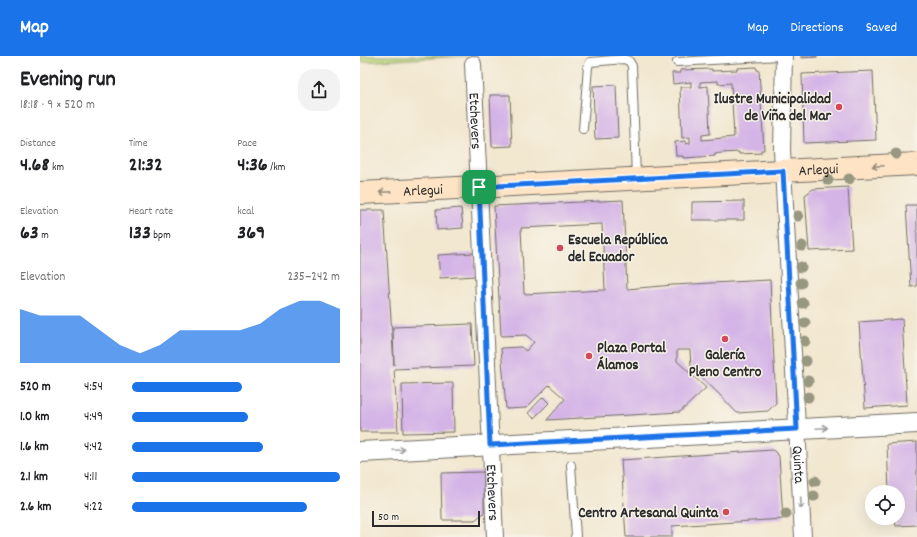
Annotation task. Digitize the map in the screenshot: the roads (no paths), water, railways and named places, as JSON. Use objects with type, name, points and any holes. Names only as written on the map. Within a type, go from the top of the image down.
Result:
[{"type":"main road","name":"Arlegui","points":[[360,193],[917,164]]},
{"type":"street","name":"Quinta","points":[[784,56],[782,150],[803,537]]},
{"type":"street","name":"Etchevers","points":[[473,64],[495,537]]},
{"type":"street","points":[[360,452],[917,423]]},
{"type":"lane","points":[[677,62],[780,56]]},
{"type":"lane","points":[[583,130],[588,67],[590,62],[624,59],[629,61],[632,66],[636,179]]},
{"type":"lane","points":[[571,465],[575,537]]},
{"type":"place","name":"Ilustre Municipalidad de Viña del Mar","points":[[839,107]]},
{"type":"place","name":"Escuela República del Ecuador","points":[[560,248]]},
{"type":"place","name":"Galería Pleno Centro","points":[[725,339]]},
{"type":"place","name":"Plaza Portal Álamos","points":[[589,356]]},
{"type":"place","name":"Centro Artesanal Quinta","points":[[726,512]]}]
